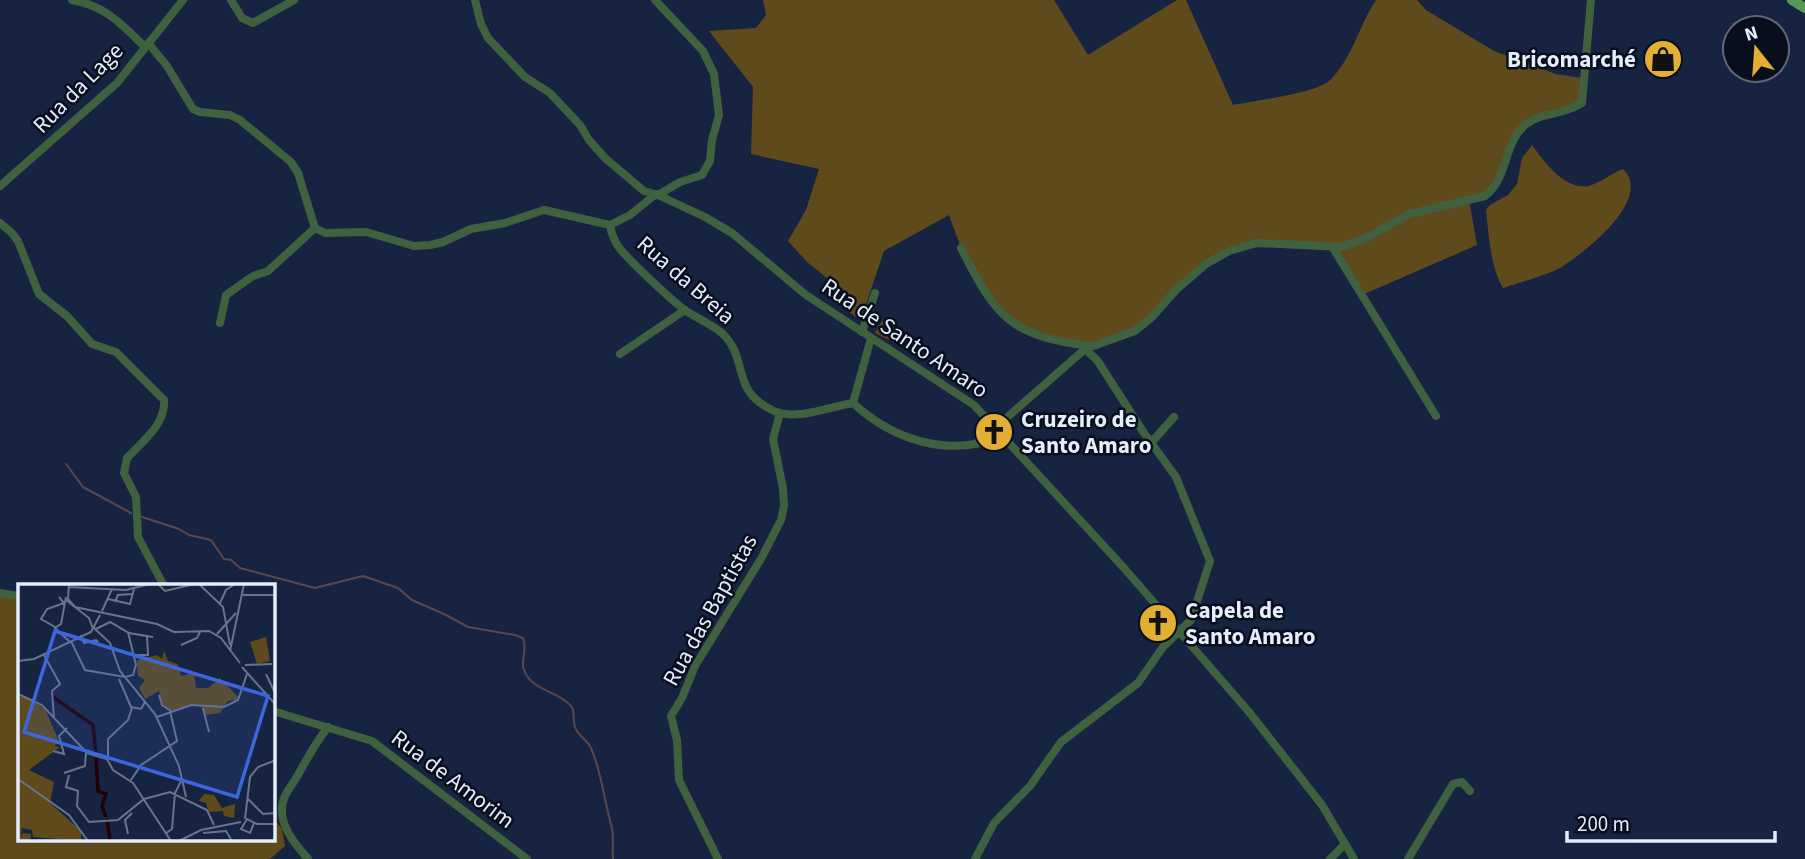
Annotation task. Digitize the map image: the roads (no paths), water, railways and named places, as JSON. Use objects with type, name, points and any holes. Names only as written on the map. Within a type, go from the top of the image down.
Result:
[{"type":"main road","points":[[1792,0],[1805,8]]},
{"type":"street","points":[[72,0],[105,10],[147,45],[167,65],[193,109],[200,113],[230,115],[240,120],[291,162],[298,173],[315,228],[325,233],[366,232],[414,246],[443,242],[471,229],[505,223],[544,210],[610,225],[680,182],[702,175],[710,161],[712,140],[719,116],[714,74],[703,51],[658,1]]},
{"type":"street","name":"Rua da Lage","points":[[0,186],[117,83],[183,0]]},
{"type":"street","points":[[231,0],[242,18],[253,23],[294,0]]},
{"type":"street","name":"Rua de Santo Amaro","points":[[475,0],[488,38],[524,77],[550,93],[580,125],[605,158],[644,191],[705,217],[732,233],[806,295],[974,405],[1180,632],[1285,757],[1322,805],[1354,859]]},
{"type":"street","points":[[971,445],[985,437],[993,424],[1087,348],[1135,331],[1206,264],[1229,251],[1257,243],[1333,248],[1364,239],[1409,214],[1485,196],[1495,188],[1514,136],[1526,123],[1573,110],[1582,103],[1591,0]]},
{"type":"street","points":[[0,223],[18,241],[39,294],[67,316],[92,344],[116,352],[164,400],[165,410],[160,422],[127,458],[124,465],[124,473],[136,496],[138,537],[163,584]]},
{"type":"street","name":"Rua da Breia","points":[[610,225],[619,248],[685,310],[722,334],[733,347],[743,383],[752,396],[780,413]]},
{"type":"street","points":[[220,323],[226,295],[253,276],[268,271],[315,228]]},
{"type":"street","points":[[961,248],[990,302],[1008,320],[1052,341],[1087,348],[1097,360],[1176,477],[1210,561],[1191,620],[1163,647],[1138,683],[1061,742],[1030,786],[994,823],[975,859]]},
{"type":"street","points":[[1333,248],[1436,416]]},
{"type":"street","points":[[862,332],[875,293]]},
{"type":"street","points":[[620,354],[685,310]]},
{"type":"street","points":[[853,403],[871,338]]},
{"type":"street","points":[[780,413],[797,415],[853,403]]},
{"type":"street","points":[[853,403],[864,413],[915,442],[948,447],[971,445],[1003,436]]},
{"type":"street","name":"Rua das Baptistas","points":[[718,859],[679,780],[677,740],[671,716],[682,698],[695,666],[781,520],[784,506],[783,488],[774,439],[780,413]]},
{"type":"street","points":[[1151,443],[1174,417]]},
{"type":"street","points":[[0,593],[18,596]]},
{"type":"street","name":"Rua de Amorim","points":[[275,712],[372,741],[527,859]]},
{"type":"street","points":[[308,859],[294,843],[285,826],[282,810],[284,797],[316,741],[328,727]]},
{"type":"street","points":[[1408,859],[1452,784],[1462,782],[1470,791]]},
{"type":"street","points":[[1330,859],[1345,844]]},
{"type":"waterway","points":[[66,464],[83,487],[131,513]]},
{"type":"waterway","points":[[142,517],[189,535],[211,540],[224,559],[231,560],[240,568],[315,588],[363,576],[398,588],[412,600],[468,627],[523,638],[523,666],[528,677],[539,687],[560,697],[571,706],[576,730],[591,748],[612,828],[613,859]]},
{"type":"place","name":"Bricomarché","points":[[1663,59]]},
{"type":"place","name":"Cruzeiro de Santo Amaro","points":[[994,432]]},
{"type":"place","name":"Capela de Santo Amaro","points":[[1158,623]]}]
